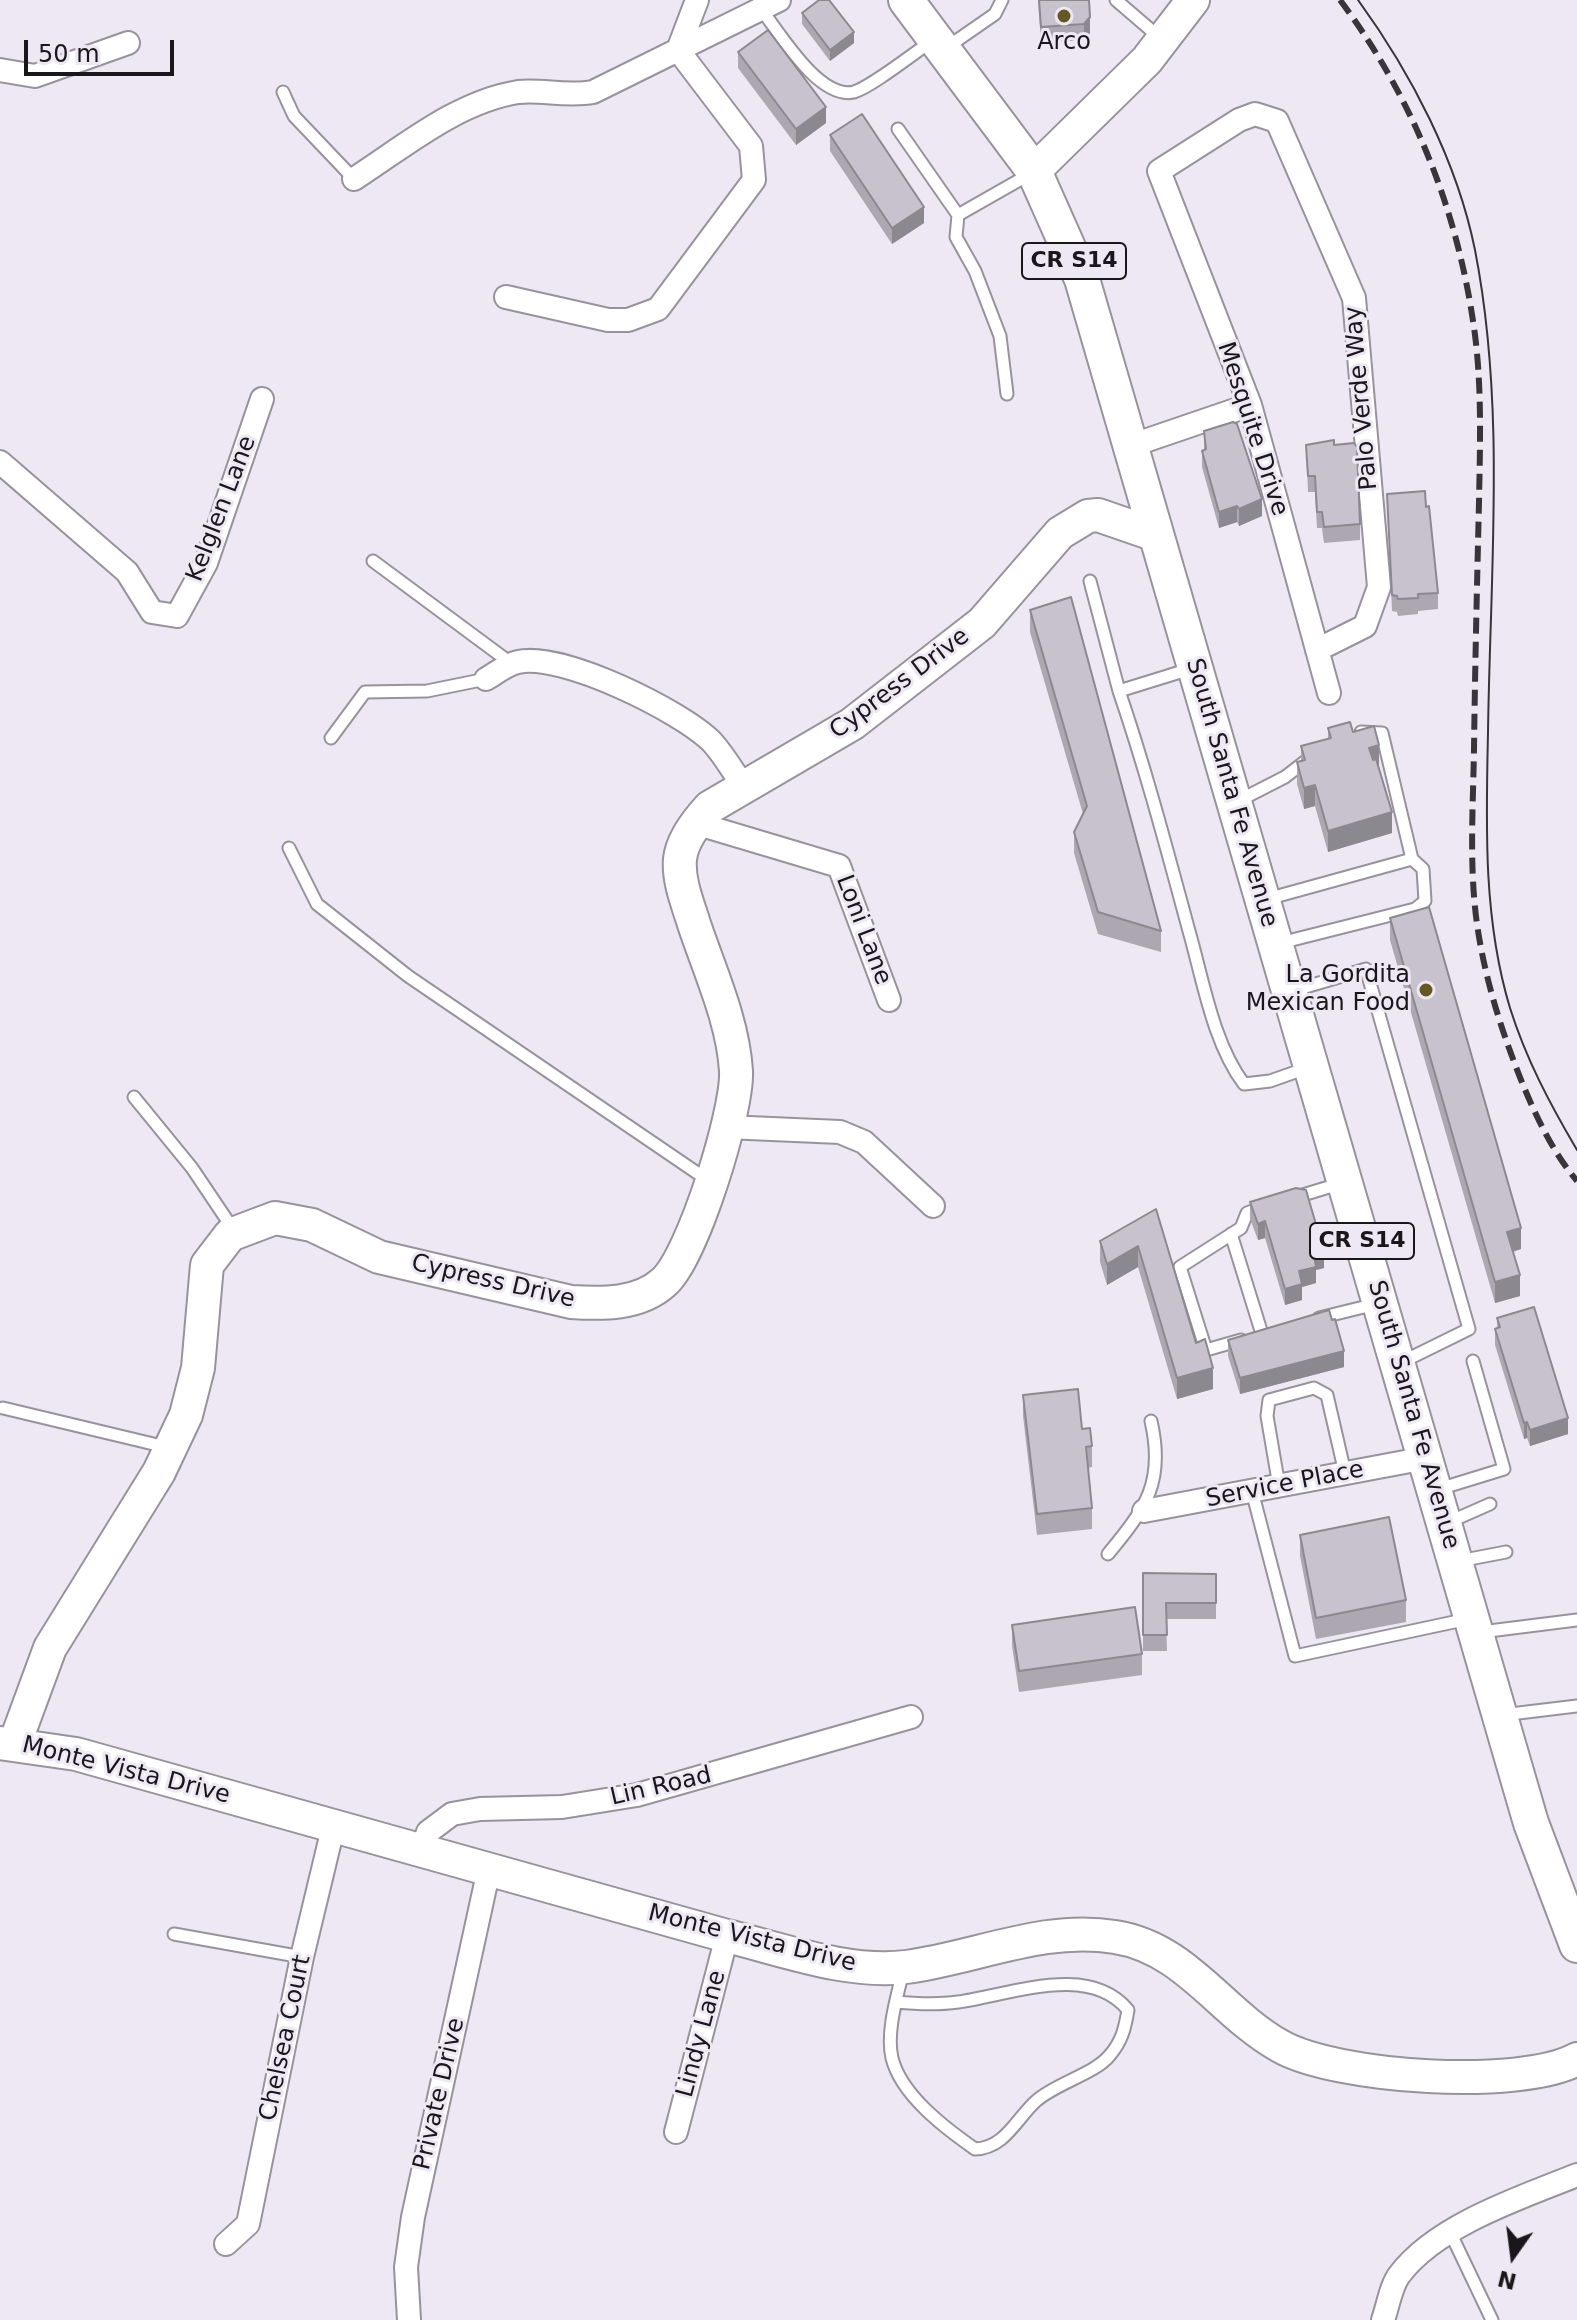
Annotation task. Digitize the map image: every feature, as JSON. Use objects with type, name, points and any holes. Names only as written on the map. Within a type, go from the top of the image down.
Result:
[{"type":"main road","name":"South Santa Fe Avenue","points":[[906,0],[1034,171],[1082,279],[1531,1823],[1577,1945]]},
{"type":"street","points":[[678,50],[697,0]]},
{"type":"street","points":[[1034,171],[1147,60],[1193,0]]},
{"type":"street","points":[[354,179],[457,112],[520,92],[569,96],[593,92],[770,4]]},
{"type":"street","points":[[0,70],[35,76],[128,43]]},
{"type":"street","points":[[506,297],[608,320],[628,320],[658,309],[754,180],[751,146],[678,50]]},
{"type":"street","name":"Palo Verde Way","points":[[1159,171],[1239,120],[1255,114],[1277,121],[1354,298],[1379,587],[1373,612],[1365,626],[1317,650]]},
{"type":"street","name":"Mesquite Drive","points":[[1159,171],[1250,405],[1329,693]]},
{"type":"street","name":"Kelglen Lane","points":[[0,462],[127,572],[152,612],[177,616],[206,563],[262,399]]},
{"type":"street","points":[[1130,446],[1250,405]]},
{"type":"street","name":"Cypress Drive","points":[[235,1232],[275,1218],[312,1225],[379,1257],[571,1302],[601,1304],[636,1298],[663,1283],[694,1235],[726,1127],[736,1074],[731,1033],[683,890],[680,858],[695,823],[710,807],[852,724],[993,612],[1050,543],[1088,516],[1109,517],[1156,535]]},
{"type":"street","points":[[486,679],[519,662],[569,666],[685,720],[713,743],[744,787]]},
{"type":"street","name":"Loni Lane","points":[[695,823],[839,866],[889,1000]]},
{"type":"street","points":[[726,1127],[840,1132],[864,1142],[933,1206]]},
{"type":"street","points":[[8,1743],[50,1648],[171,1448],[186,1415],[198,1368],[207,1265],[235,1232]]},
{"type":"street","name":"Service Place","points":[[1144,1511],[1345,1473],[1430,1474]]},
{"type":"street","name":"Lin Road","points":[[422,1849],[428,1832],[452,1814],[480,1809],[562,1807],[637,1795],[911,1717]]},
{"type":"street","name":"Monte Vista Drive","points":[[8,1743],[76,1754],[727,1936],[823,1959],[872,1967],[904,1967],[1035,1938],[1076,1934],[1116,1937],[1169,1957],[1279,2046],[1312,2058],[1383,2072],[1479,2076],[1534,2071],[1577,2059]]},
{"type":"street","name":"Chelsea Court","points":[[226,2244],[248,2224],[302,1957],[334,1824]]},
{"type":"street","name":"Private Drive","points":[[409,2320],[406,2267],[413,2217],[489,1869]]},
{"type":"street","name":"Lindy Lane","points":[[676,2132],[727,1936]]},
{"type":"street","points":[[1383,2320],[1399,2274],[1450,2232],[1485,2212],[1577,2175]]},
{"type":"lane","points":[[770,4],[807,68],[837,90],[855,91],[995,14],[1002,0]]},
{"type":"lane","points":[[1116,0],[1163,40]]},
{"type":"lane","points":[[283,92],[294,116],[354,179]]},
{"type":"lane","points":[[898,129],[958,215],[956,237],[975,271],[1000,336],[1007,394]]},
{"type":"lane","points":[[958,215],[1034,171]]},
{"type":"lane","points":[[373,561],[513,665]]},
{"type":"lane","points":[[1090,581],[1207,997],[1233,1070],[1244,1084],[1270,1081],[1311,1066]]},
{"type":"lane","points":[[1119,691],[1195,668]]},
{"type":"lane","points":[[331,738],[365,692],[427,691],[486,679]]},
{"type":"lane","points":[[1275,944],[1415,909],[1425,901],[1423,869],[1412,859],[1382,733],[1354,734]]},
{"type":"lane","points":[[1234,803],[1285,777],[1319,751]]},
{"type":"lane","points":[[289,848],[317,904],[408,976],[710,1182]]},
{"type":"lane","points":[[1262,900],[1412,859]]},
{"type":"lane","points":[[1289,991],[1366,969],[1469,1329],[1398,1364]]},
{"type":"lane","points":[[134,1097],[192,1168],[235,1232]]},
{"type":"lane","points":[[1285,1201],[1345,1182]]},
{"type":"lane","points":[[1272,1205],[1247,1213],[1241,1228],[1180,1267],[1206,1350],[1276,1330]]},
{"type":"lane","points":[[1231,1234],[1262,1334]]},
{"type":"lane","points":[[1302,1322],[1380,1303]]},
{"type":"lane","points":[[1430,1474],[1504,1469],[1473,1361]]},
{"type":"lane","points":[[1279,1486],[1267,1416],[1269,1400],[1314,1388],[1327,1395],[1345,1473]]},
{"type":"lane","points":[[3,1408],[171,1448]]},
{"type":"lane","points":[[1108,1554],[1144,1511],[1159,1453],[1151,1421]]},
{"type":"lane","points":[[1252,1491],[1295,1656],[1474,1626],[1577,1620]]},
{"type":"lane","points":[[1445,1523],[1490,1504]]},
{"type":"lane","points":[[1456,1562],[1506,1552]]},
{"type":"lane","points":[[1500,1715],[1577,1706]]},
{"type":"lane","points":[[174,1934],[302,1957]]},
{"type":"lane","points":[[896,2002],[957,2002],[1083,1985],[1118,1998],[1128,2010],[1122,2040],[1107,2059],[1037,2100],[1008,2135],[987,2149],[975,2149],[919,2100],[899,2077],[892,2056],[896,2002],[904,1967]]},
{"type":"lane","points":[[1450,2232],[1492,2320]]},
{"type":"building","points":[[819,0],[829,0],[854,32],[830,50],[802,13]]},
{"type":"building","points":[[1039,0],[1089,0],[1090,17],[1084,24],[1041,27]]},
{"type":"building","points":[[768,30],[826,107],[796,129],[738,52]]},
{"type":"building","points":[[862,114],[924,207],[892,228],[830,135]]},
{"type":"building","points":[[1233,422],[1237,424],[1262,499],[1239,509],[1237,506],[1219,512],[1202,451],[1206,449],[1204,431]]},
{"type":"building","points":[[1334,440],[1334,445],[1354,443],[1357,447],[1360,524],[1324,527],[1322,512],[1317,512],[1315,476],[1308,476],[1306,445]]},
{"type":"building","points":[[1425,491],[1438,593],[1398,599],[1392,595],[1387,494]]},
{"type":"building","points":[[1071,597],[1161,931],[1098,912],[1074,832],[1087,806],[1030,610]]},
{"type":"building","points":[[1350,722],[1353,732],[1374,726],[1379,745],[1369,748],[1373,760],[1376,759],[1392,812],[1328,831],[1315,785],[1304,788],[1297,762],[1305,760],[1301,746],[1331,738],[1328,728]]},
{"type":"building","points":[[1429,907],[1521,1228],[1507,1232],[1520,1275],[1495,1282],[1390,918]]},
{"type":"building","points":[[1296,1188],[1306,1190],[1324,1252],[1314,1255],[1316,1267],[1299,1271],[1302,1284],[1285,1289],[1265,1221],[1258,1224],[1250,1202]]},
{"type":"building","points":[[1156,1209],[1196,1343],[1205,1339],[1213,1368],[1177,1378],[1138,1246],[1107,1264],[1100,1241]]},
{"type":"building","points":[[1534,1307],[1568,1418],[1530,1430],[1527,1422],[1524,1423],[1495,1329],[1500,1327],[1497,1318]]},
{"type":"building","points":[[1329,1310],[1332,1320],[1335,1319],[1344,1351],[1240,1378],[1228,1340]]},
{"type":"building","points":[[1078,1389],[1082,1429],[1090,1428],[1092,1446],[1086,1447],[1092,1508],[1037,1514],[1023,1395]]},
{"type":"building","points":[[1389,1517],[1406,1600],[1316,1618],[1300,1535]]},
{"type":"building","points":[[1143,1573],[1216,1574],[1216,1603],[1166,1603],[1167,1635],[1143,1635]]},
{"type":"building","points":[[1135,1607],[1142,1654],[1019,1671],[1012,1625]]},
{"type":"tram line","points":[[1358,0],[1396,57],[1430,119],[1457,184],[1475,250],[1485,310],[1493,430],[1487,802],[1491,906],[1501,974],[1516,1027],[1539,1081],[1577,1150]]},
{"type":"railway","points":[[1340,0],[1390,77],[1411,117],[1445,201],[1468,290],[1477,356],[1480,418],[1472,837],[1477,924],[1492,996],[1516,1067],[1542,1127],[1577,1181]]},
{"type":"place","name":"Arco","points":[[1064,16]]},
{"type":"place","name":"La Gordita Mexican Food","points":[[1426,990]]}]
